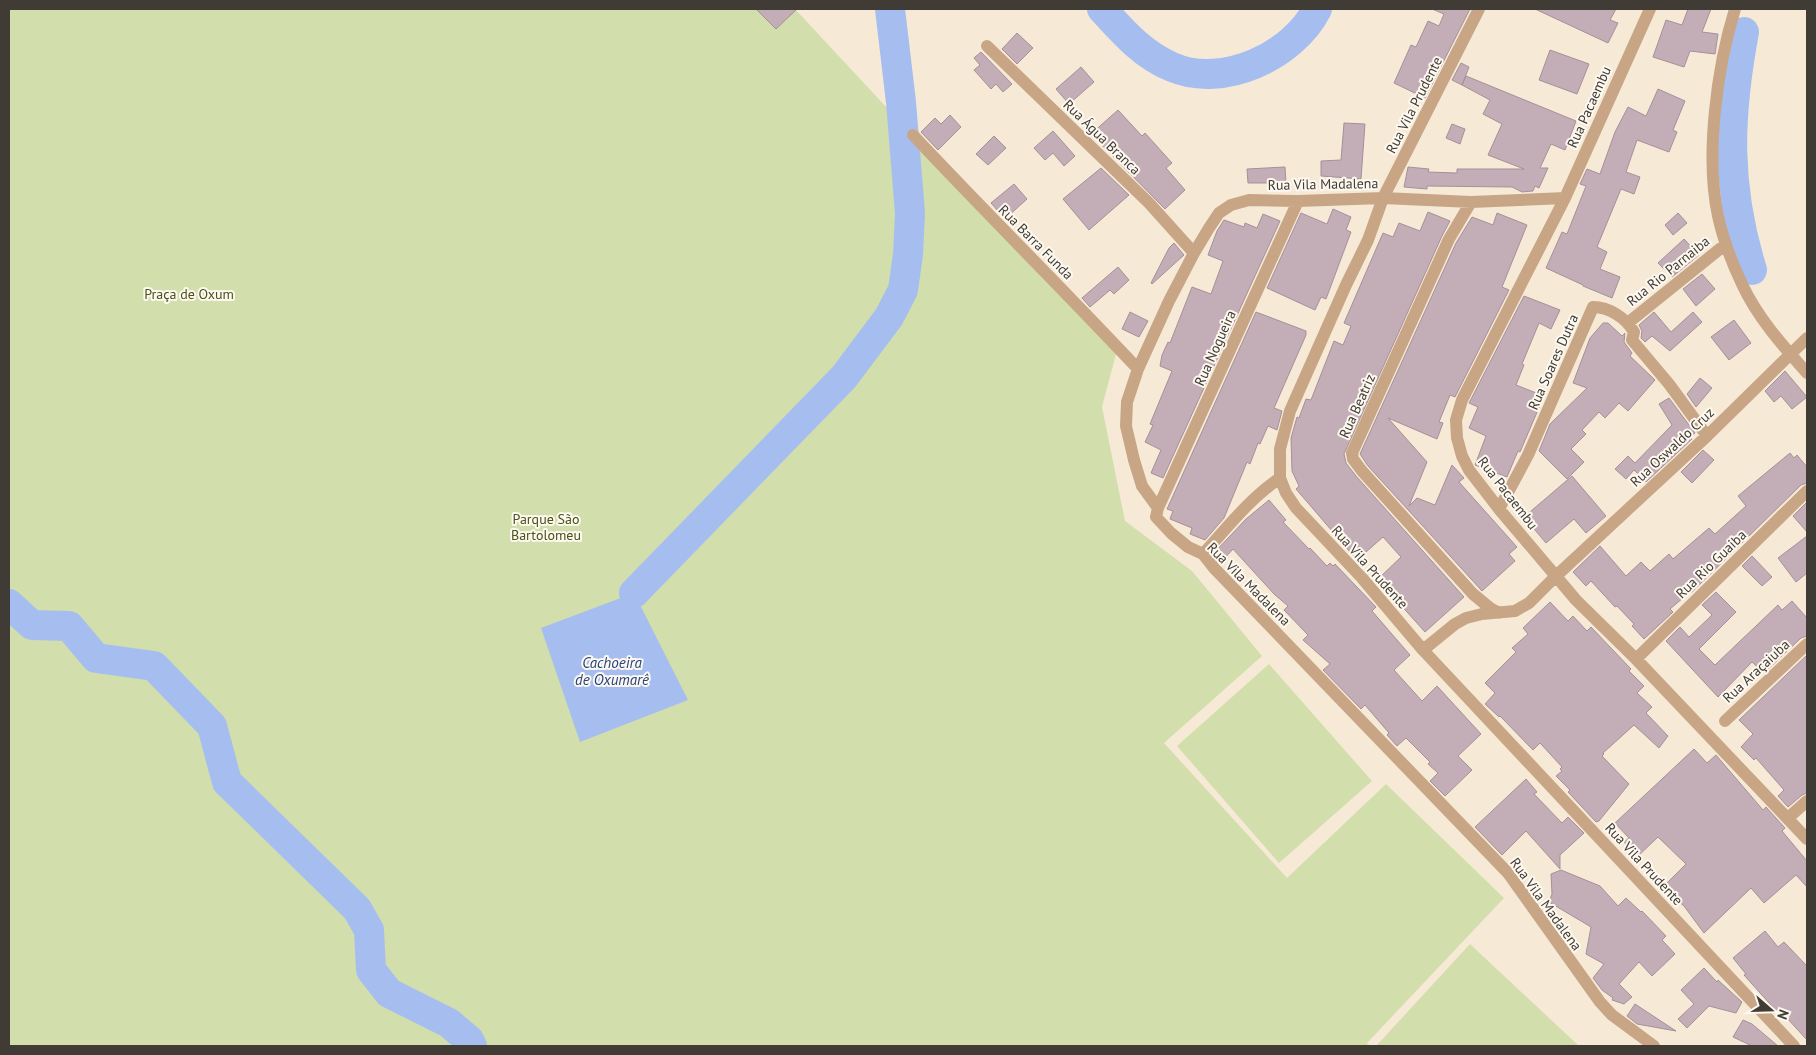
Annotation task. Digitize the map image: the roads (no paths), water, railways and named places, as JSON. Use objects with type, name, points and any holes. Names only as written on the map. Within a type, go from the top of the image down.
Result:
[{"type":"street","name":"Rua Vila Prudente","points":[[1480,9],[1383,198],[1368,240],[1290,411],[1280,449],[1280,478],[1286,493],[1296,508],[1362,578],[1423,650],[1794,1046]]},
{"type":"street","name":"Rua Pacaembu","points":[[1650,9],[1565,198],[1462,400],[1456,420],[1457,438],[1462,456],[1469,470],[1499,509],[1576,600],[1636,659],[1807,839]]},
{"type":"street","points":[[1735,9],[1719,80],[1714,134],[1714,183],[1718,215],[1726,244],[1742,285],[1763,320],[1807,373]]},
{"type":"street","name":"Rua Água Branca","points":[[987,46],[1149,203],[1194,253]]},
{"type":"street","name":"Rua Barra Funda","points":[[913,135],[974,202],[1059,286],[1138,369]]},
{"type":"street","name":"Rua Vila Madalena","points":[[1565,198],[1471,202],[1383,198],[1298,201],[1249,200],[1231,205],[1219,213],[1209,228],[1169,301],[1138,369],[1126,402],[1126,426],[1142,486],[1158,508],[1156,517],[1188,547],[1203,554],[1214,568],[1508,873],[1600,1002],[1612,1015],[1654,1046]]},
{"type":"street","name":"Rua Nogueira","points":[[1158,508],[1298,201]]},
{"type":"street","name":"Rua Beatriz","points":[[1471,202],[1449,238],[1352,453],[1353,459],[1362,471],[1462,583],[1482,603],[1499,613]]},
{"type":"street","name":"Rua Rio Parnaiba","points":[[1629,322],[1726,244]]},
{"type":"street","name":"Rua Soares Dutra","points":[[1499,509],[1528,455],[1593,308],[1602,308],[1629,322]]},
{"type":"street","points":[[1629,322],[1634,332],[1632,340],[1669,384],[1707,436]]},
{"type":"street","name":"Rua Oswaldo Cruz","points":[[1556,576],[1707,436],[1807,338]]},
{"type":"street","points":[[1203,554],[1247,506],[1280,478]]},
{"type":"street","name":"Rua Rio Guaiba","points":[[1636,659],[1807,491]]},
{"type":"street","points":[[1423,650],[1466,618],[1482,614],[1515,611],[1529,603],[1556,576]]},
{"type":"street","name":"Rua Araçaiuba","points":[[1725,721],[1807,644]]},
{"type":"street","points":[[1788,818],[1807,801]]},
{"type":"water","name":"Cachoeira de Oxumarê","points":[[634,593],[688,700],[580,742],[541,628]]},
{"type":"waterway","points":[[634,593],[844,377],[889,317],[903,290],[908,254],[910,213],[901,102],[890,9]]},
{"type":"waterway","points":[[1102,9],[1134,42],[1162,62],[1192,73],[1213,74],[1234,71],[1255,64],[1274,54],[1306,26],[1317,9]]},
{"type":"waterway","points":[[1744,32],[1735,94],[1732,152],[1738,209],[1752,270]]},
{"type":"waterway","points":[[9,604],[32,625],[69,626],[96,658],[154,666],[212,726],[227,782],[357,909],[369,930],[371,970],[389,993],[449,1023],[469,1040],[472,1046]]},
{"type":"park label","name":"Praça de Oxum","points":[[189,294]]},
{"type":"park label","name":"Parque São Bartolomeu","points":[[546,528]]}]
